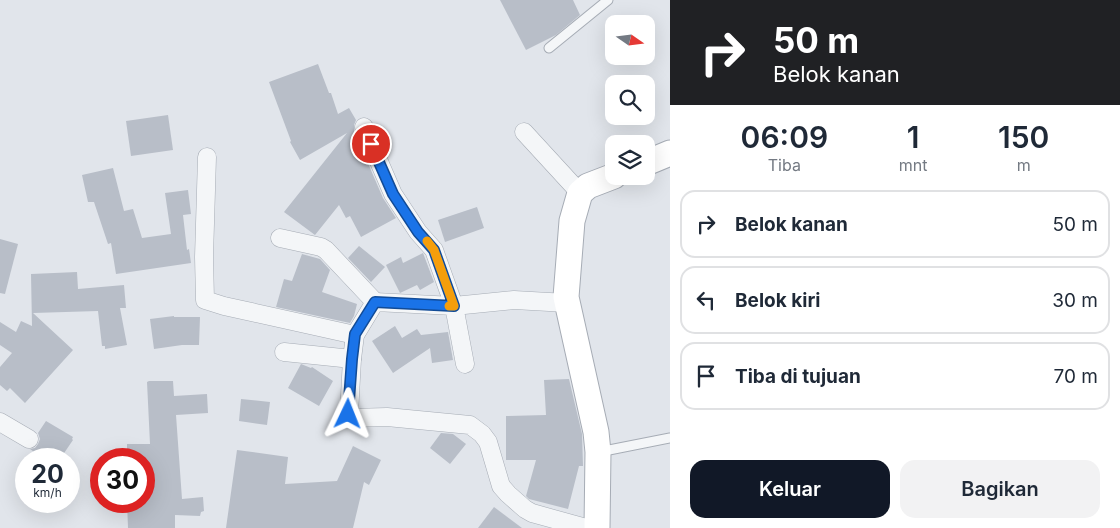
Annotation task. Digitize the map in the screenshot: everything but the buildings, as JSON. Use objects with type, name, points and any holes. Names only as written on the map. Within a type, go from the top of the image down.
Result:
[{"type":"street","points":[[364,127],[393,194],[418,232],[434,250],[454,306],[465,364]]},
{"type":"street","points":[[524,132],[580,193]]},
{"type":"street","points":[[655,159],[670,153]]},
{"type":"street","points":[[207,157],[204,257],[205,300],[224,306],[355,334]]},
{"type":"street","points":[[598,528],[598,452],[596,432],[566,297],[572,221],[580,193],[588,186],[605,179]]},
{"type":"street","points":[[280,238],[321,247],[326,250],[375,302],[454,306],[514,300],[567,303]]},
{"type":"street","points":[[375,302],[355,334],[348,404],[348,414],[351,418],[387,417],[470,425],[482,434],[488,442],[502,486],[524,509],[586,528]]},
{"type":"street","points":[[284,352],[352,359]]},
{"type":"street","points":[[0,422],[29,440]]},
{"type":"lane","points":[[549,48],[608,0]]},
{"type":"lane","points":[[598,452],[670,438]]},
{"type":"slow traffic","points":[[427,241],[434,250],[454,306],[449,306]]},
{"type":"route","points":[[348,414],[355,334],[375,302],[454,306],[434,250],[418,232],[393,194],[371,144]]}]
